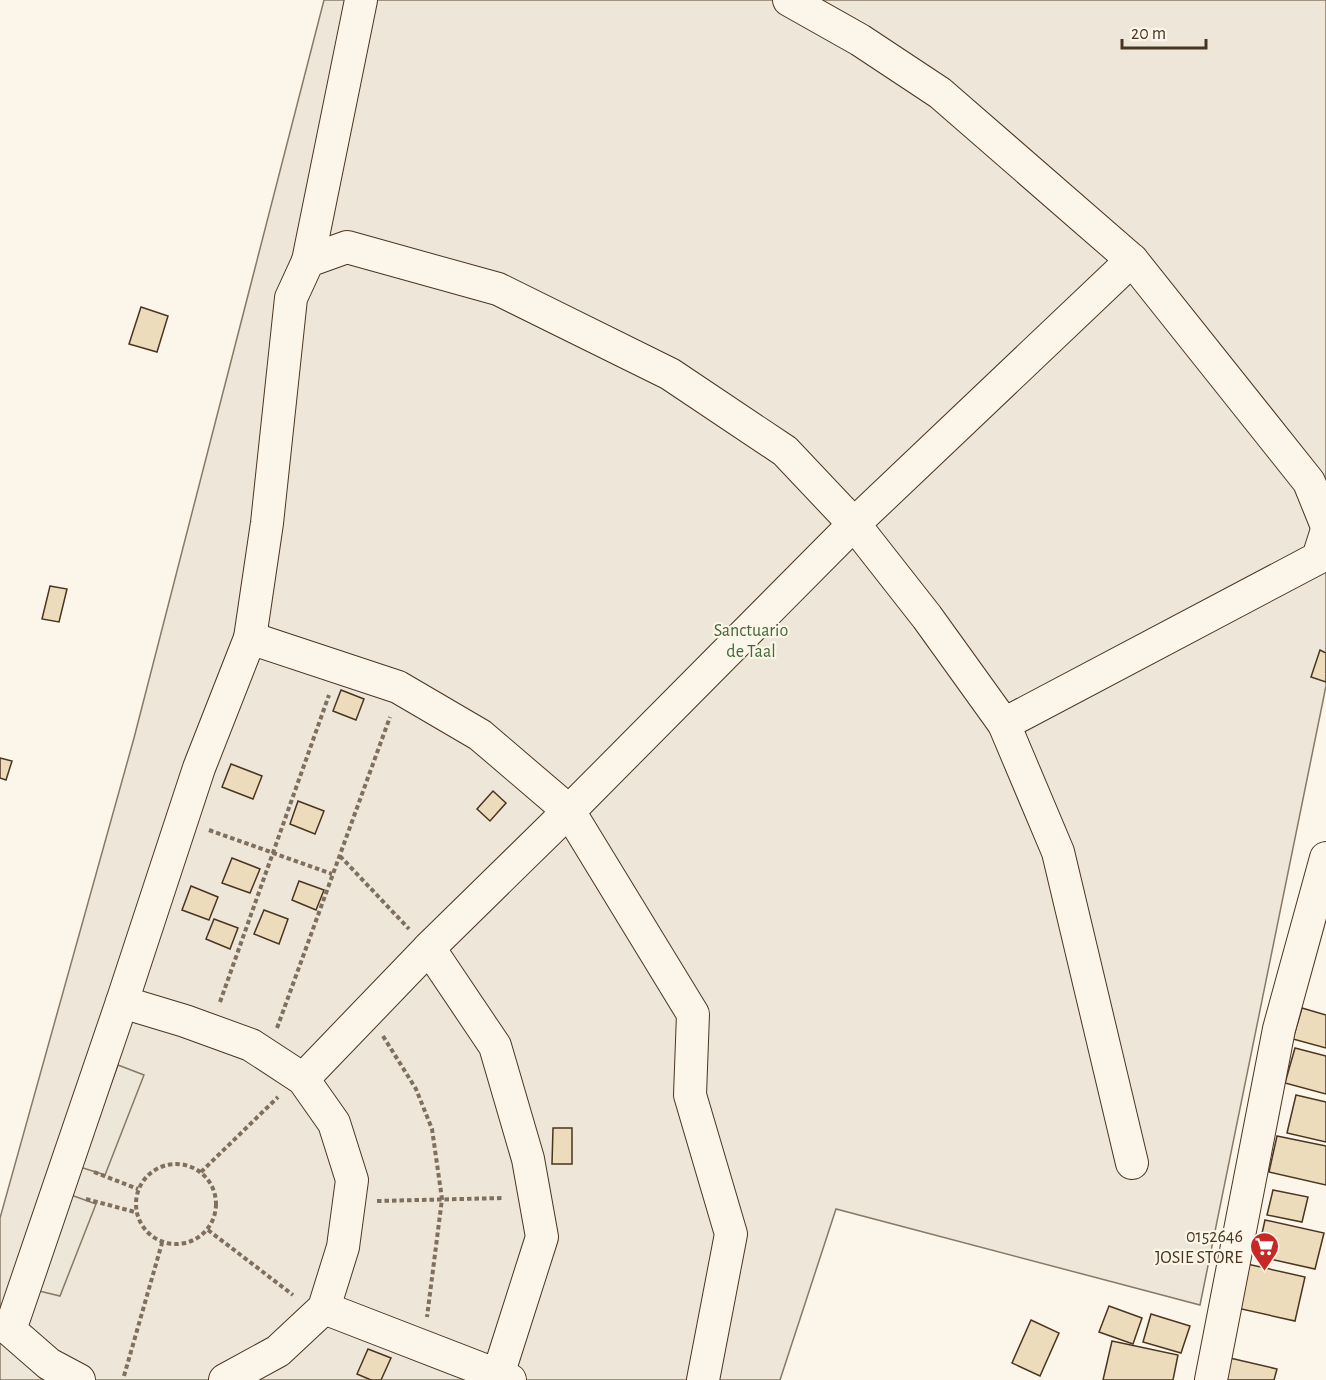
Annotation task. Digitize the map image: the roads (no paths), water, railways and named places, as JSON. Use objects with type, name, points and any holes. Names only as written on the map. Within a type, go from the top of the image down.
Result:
[{"type":"street","points":[[79,1380],[49,1364],[10,1330],[199,768],[250,638],[267,523],[291,298],[308,261],[361,0]]},
{"type":"street","points":[[789,0],[860,40],[940,93],[1132,260],[1309,482],[1326,524]]},
{"type":"street","points":[[308,261],[347,247],[498,289],[680,380],[784,451],[854,524],[927,617],[1004,724],[1058,852],[1132,1163]]},
{"type":"street","points":[[291,1087],[422,942],[569,811],[854,524],[1132,260]]},
{"type":"street","points":[[1004,724],[1318,558],[1326,533]]},
{"type":"street","points":[[250,638],[398,687],[480,735],[569,811],[693,1014],[690,1095],[730,1234],[703,1380]]},
{"type":"street","points":[[1211,1380],[1279,1029],[1326,858]]},
{"type":"street","points":[[311,1304],[504,1378],[542,1237],[528,1159],[495,1046],[422,942]]},
{"type":"street","points":[[122,1002],[251,1044],[291,1087],[334,1123],[352,1180],[343,1247],[311,1304],[278,1351],[225,1380]]},
{"type":"place","name":"0152646 JOSIE STORE","points":[[1264,1272]]},
{"type":"park label","name":"Sanctuario de Taal","points":[[751,640]]}]
